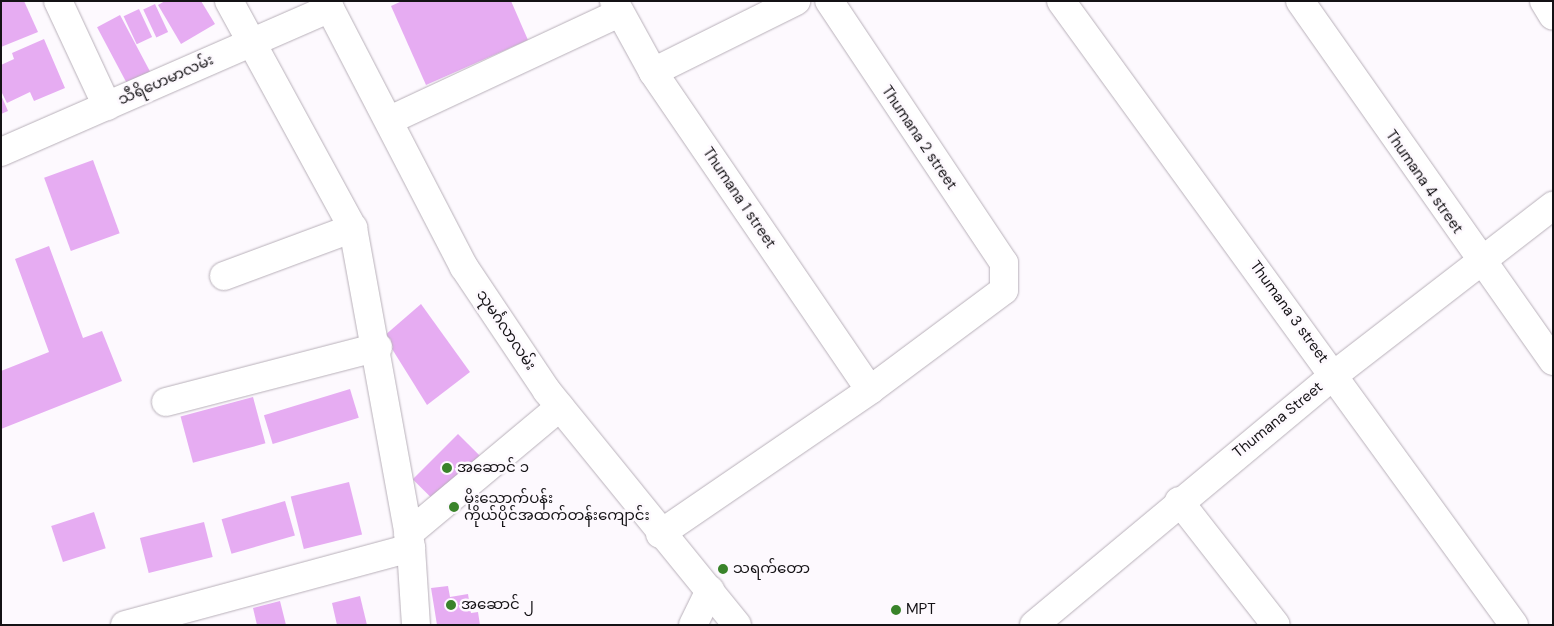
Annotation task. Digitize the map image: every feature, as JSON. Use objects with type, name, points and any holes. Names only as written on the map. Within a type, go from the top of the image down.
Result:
[{"type":"street","points":[[58,1],[107,106]]},
{"type":"street","points":[[229,1],[353,228],[378,347],[409,541],[416,625]]},
{"type":"street","points":[[653,72],[796,1]]},
{"type":"street","name":"Thumana 2 street","points":[[829,1],[1004,263],[1006,276],[1004,290],[870,390]]},
{"type":"street","name":"Thumana 3 street","points":[[1061,1],[1514,625]]},
{"type":"street","name":"Thumana 4 street","points":[[1300,1],[1479,262],[1553,361]]},
{"type":"street","points":[[1544,1],[1553,16]]},
{"type":"street","name":"သီရိဟေမာလမ်း","points":[[1,152],[252,42],[328,4]]},
{"type":"street","name":"သုမင်္ဂလာလမ်း","points":[[328,4],[390,120],[464,267],[560,407],[660,534],[710,590],[737,625]]},
{"type":"street","points":[[390,120],[617,7]]},
{"type":"street","name":"Thumana 1 street","points":[[617,7],[653,72],[870,390]]},
{"type":"street","name":"Thumana Street","points":[[1037,624],[1180,501],[1334,375],[1553,206]]},
{"type":"street","points":[[224,276],[353,228]]},
{"type":"street","points":[[166,402],[378,347]]},
{"type":"street","points":[[660,534],[870,390]]},
{"type":"street","points":[[125,625],[205,614],[409,541],[560,407]]},
{"type":"street","points":[[1180,501],[1276,625]]},
{"type":"street","points":[[693,625],[710,590]]},
{"type":"building","points":[[1,1],[24,1],[38,32],[1,47]]},
{"type":"building","points":[[165,1],[201,1],[215,24],[181,44],[158,5]]},
{"type":"building","points":[[402,1],[511,1],[528,40],[426,85],[391,6]]},
{"type":"building","points":[[155,4],[168,32],[156,38],[143,9]]},
{"type":"building","points":[[139,9],[152,37],[137,44],[124,16]]},
{"type":"building","points":[[120,15],[150,72],[127,84],[97,27]]},
{"type":"building","points":[[44,39],[65,88],[34,101],[30,92],[7,103],[1,91],[1,65],[14,59],[12,53]]},
{"type":"building","points":[[1,95],[8,111],[1,114]]},
{"type":"building","points":[[93,160],[120,233],[71,251],[44,178]]},
{"type":"building","points":[[49,246],[83,338],[102,331],[122,381],[1,429],[1,371],[49,352],[15,259]]},
{"type":"building","points":[[421,304],[470,372],[427,405],[384,336]]},
{"type":"building","points":[[350,389],[359,418],[273,444],[264,415]]},
{"type":"building","points":[[253,397],[265,443],[193,463],[181,416]]},
{"type":"building","name":"အဆောင် ၁","points":[[458,434],[481,457],[436,503],[413,479]]},
{"type":"building","points":[[349,482],[362,534],[304,549],[291,497]]},
{"type":"building","points":[[285,501],[295,536],[231,554],[222,519]]},
{"type":"building","points":[[94,512],[106,548],[63,562],[51,526]]},
{"type":"building","points":[[204,522],[213,557],[149,573],[140,538]]},
{"type":"building","name":"အဆောင် ၂","points":[[448,586],[450,597],[468,594],[471,613],[478,612],[480,625],[437,625],[431,588]]},
{"type":"building","points":[[360,596],[367,625],[337,625],[332,603]]},
{"type":"building","points":[[280,601],[286,625],[257,625],[253,608]]},
{"type":"place","name":"အဆောင် ၁","points":[[447,468]]},
{"type":"place","name":"မိုးသောက်ပန်း ကိုယ်ပိုင်အထက်တန်းကျောင်း","points":[[454,507]]},
{"type":"place","name":"သရက်တော","points":[[723,569]]},
{"type":"place","name":"အဆောင် ၂","points":[[451,605]]},
{"type":"place","name":"MPT","points":[[896,610]]}]
